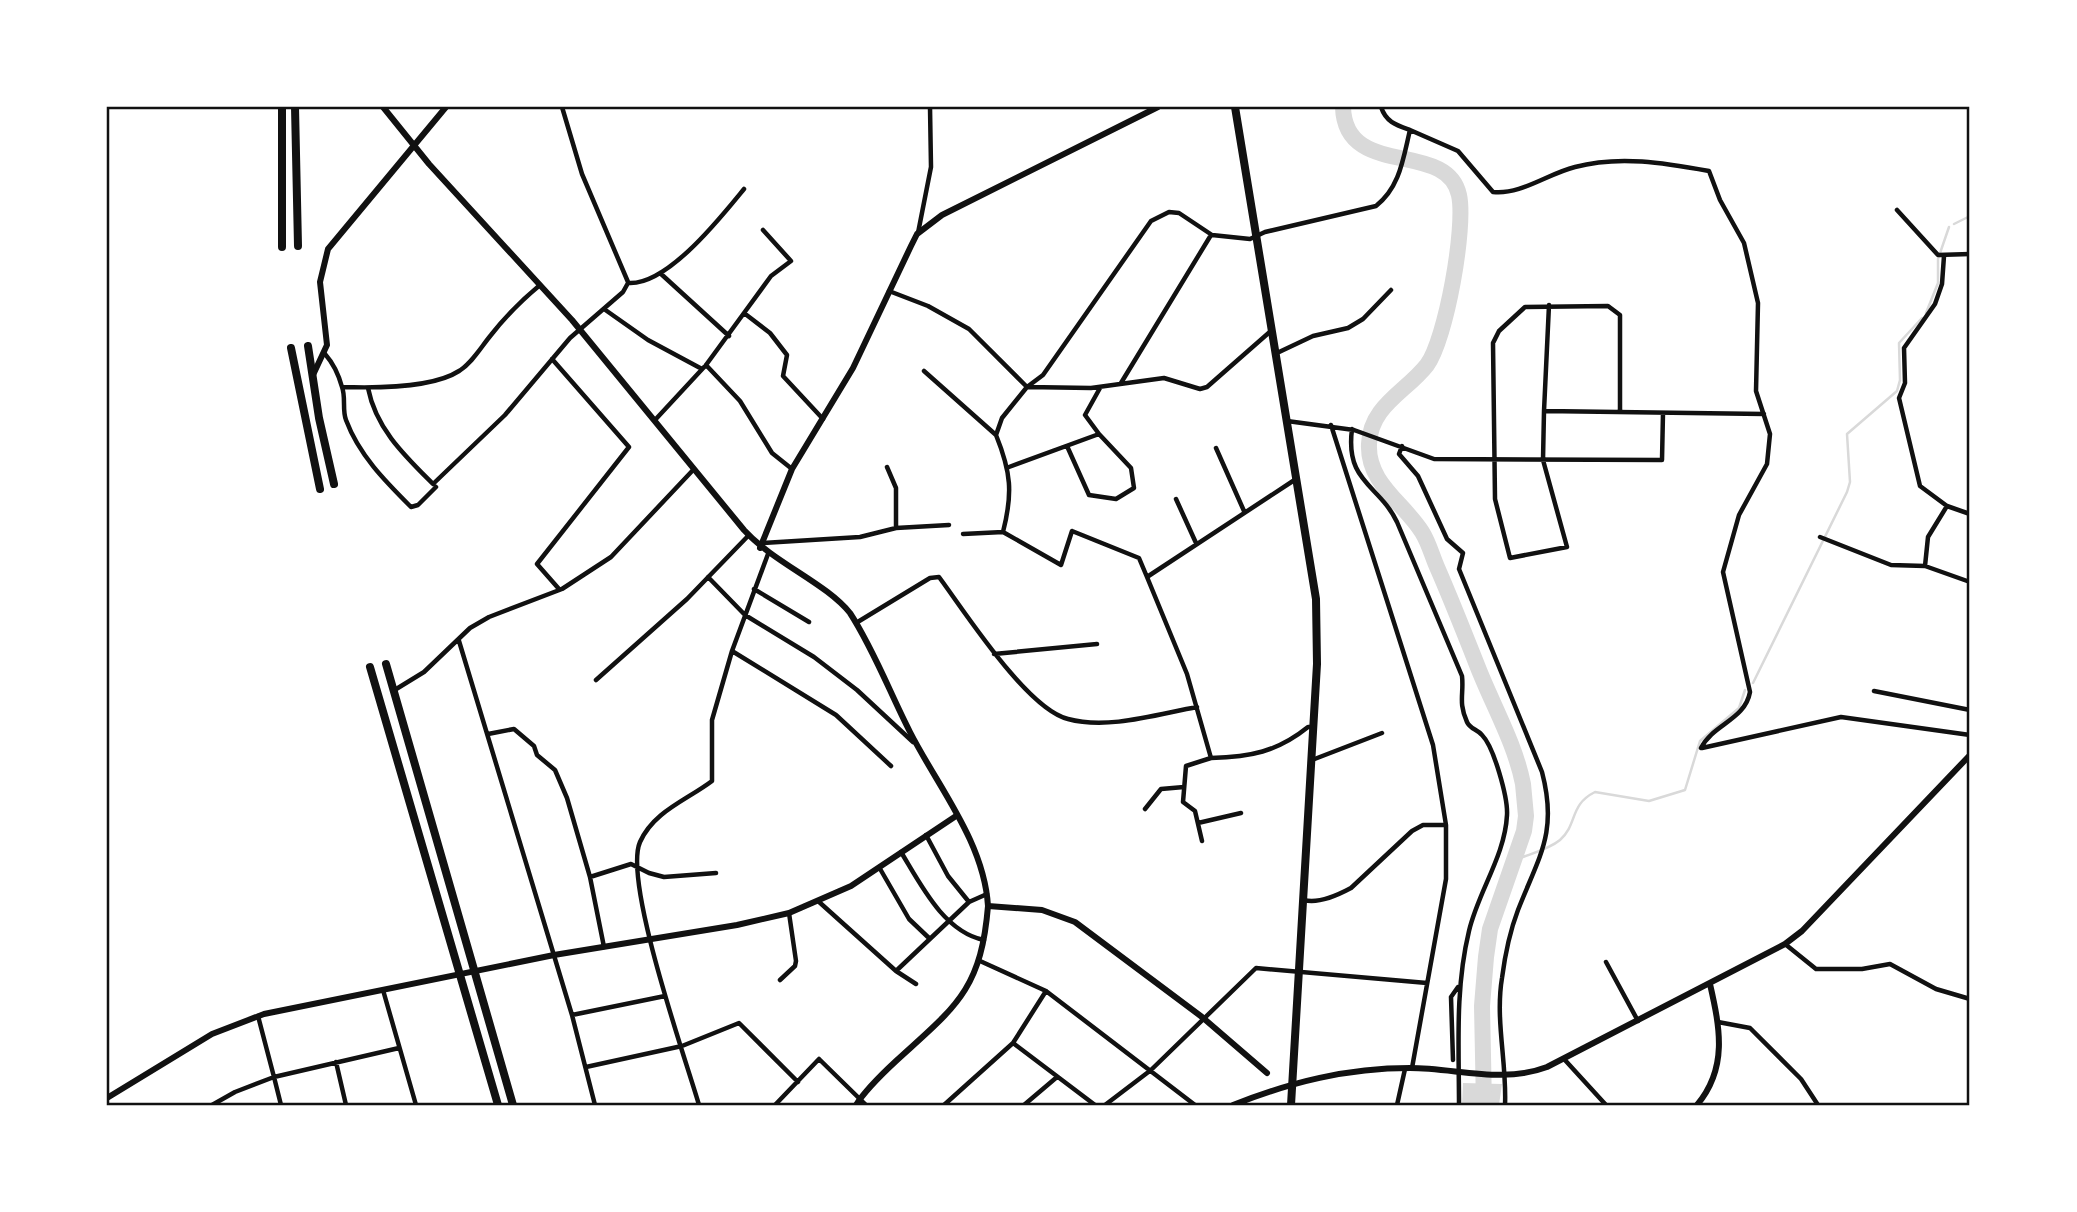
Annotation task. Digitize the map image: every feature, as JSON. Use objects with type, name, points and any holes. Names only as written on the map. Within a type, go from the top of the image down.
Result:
[{"type":"highway","points":[[282,107],[282,247]]},
{"type":"highway","points":[[295,107],[298,246]]},
{"type":"highway","points":[[1235,107],[1317,599],[1314,727],[1292,1105]]},
{"type":"highway","points":[[308,346],[334,484]]},
{"type":"highway","points":[[291,348],[320,489]]},
{"type":"highway","points":[[386,664],[513,1105]]},
{"type":"highway","points":[[370,667],[498,1105]]},
{"type":"street","points":[[383,107],[540,284],[748,536],[768,554],[841,604],[856,623],[917,745],[966,831],[987,894],[985,940],[980,961],[957,1004],[858,1102]]},
{"type":"street","points":[[313,377],[325,354],[320,282],[328,249],[446,107]]},
{"type":"street","points":[[562,107],[582,174],[628,283]]},
{"type":"street","points":[[761,545],[792,469],[853,368],[918,234],[931,167],[930,107]]},
{"type":"street","points":[[918,234],[942,215],[1158,107]]},
{"type":"street","points":[[1381,107],[1384,116],[1393,124],[1458,150],[1493,192],[1507,193],[1576,166],[1630,160],[1709,171],[1720,201],[1744,243],[1758,303],[1756,391],[1770,434],[1771,451],[1768,464],[1739,515],[1723,572],[1751,692],[1743,711],[1706,739],[1701,748],[1841,717],[1970,735]]},
{"type":"street","points":[[996,435],[1002,418],[1027,387],[1043,375],[1152,221],[1169,212],[1179,213],[1212,235],[1250,239],[1257,234],[1376,206],[1390,195],[1399,175],[1410,130]]},
{"type":"street","points":[[628,283],[639,284],[660,273],[714,227],[744,189]]},
{"type":"street","points":[[1896,210],[1941,256],[1942,284],[1935,304],[1926,320],[1906,340],[1905,383],[1899,398],[1920,486],[1947,506],[1970,514]]},
{"type":"street","points":[[654,421],[704,367],[771,276],[791,261],[763,230]]},
{"type":"street","points":[[1120,384],[1212,235]]},
{"type":"street","points":[[1941,256],[1970,254]]},
{"type":"street","points":[[660,273],[729,336]]},
{"type":"street","points":[[368,388],[377,418],[396,446],[433,484],[505,415],[579,330],[604,309],[628,283]]},
{"type":"street","points":[[342,387],[368,388],[426,382],[460,371],[540,284]]},
{"type":"street","points":[[1276,354],[1313,336],[1348,328],[1363,319],[1391,290]]},
{"type":"street","points":[[889,291],[928,306],[969,328],[1027,387],[1101,387],[1164,378],[1200,389],[1207,387],[1272,329]]},
{"type":"street","points":[[1549,305],[1543,460],[1567,547],[1510,558],[1495,499],[1492,459],[1493,344],[1499,331],[1525,307],[1549,305],[1608,306],[1620,315],[1620,412]]},
{"type":"street","points":[[604,309],[648,340],[704,367],[740,401],[772,453],[792,469]]},
{"type":"street","points":[[744,313],[770,333],[787,355],[783,376],[823,419]]},
{"type":"street","points":[[325,354],[334,365],[335,376],[342,387],[345,418],[377,473],[411,507],[418,505],[436,487]]},
{"type":"street","points":[[552,359],[629,447],[537,565],[559,589]]},
{"type":"street","points":[[923,371],[996,435],[1010,467],[1009,500],[1003,532]]},
{"type":"street","points":[[1067,446],[1089,495],[1116,499],[1134,488],[1131,468],[1085,415],[1101,387]]},
{"type":"street","points":[[1544,411],[1764,414]]},
{"type":"street","points":[[1287,421],[1353,430],[1434,459],[1662,460],[1663,413]]},
{"type":"street","points":[[1331,425],[1433,745],[1446,825],[1446,879],[1427,983],[1408,1068],[1396,1105]]},
{"type":"street","points":[[1353,430],[1350,444],[1358,475],[1391,509],[1462,676],[1463,687],[1459,699],[1468,725],[1483,736],[1504,790],[1507,813],[1505,836],[1480,894],[1458,988],[1459,1105]]},
{"type":"street","points":[[1010,467],[1099,434]]},
{"type":"street","points":[[1400,446],[1399,454],[1418,476],[1447,539],[1463,553],[1459,569],[1542,772],[1548,808],[1544,848],[1518,910],[1501,981],[1500,1034],[1505,1105]]},
{"type":"street","points":[[1216,448],[1244,511]]},
{"type":"street","points":[[887,467],[896,488],[896,528]]},
{"type":"street","points":[[393,691],[424,672],[460,641],[470,628],[489,617],[519,608],[559,589],[611,557],[694,469]]},
{"type":"street","points":[[1147,577],[1297,478]]},
{"type":"street","points":[[1177,499],[1196,543]]},
{"type":"street","points":[[1925,566],[1928,537],[1947,506]]},
{"type":"street","points":[[761,545],[860,537],[896,528],[948,525]]},
{"type":"street","points":[[963,534],[1003,532],[1061,565],[1072,531],[1139,558],[1187,674],[1211,758]]},
{"type":"street","points":[[596,680],[687,600],[748,536]]},
{"type":"street","points":[[1820,537],[1891,565],[1925,566],[1970,582]]},
{"type":"street","points":[[699,1105],[649,938],[638,869],[639,844],[654,819],[712,781],[711,726],[732,651],[768,554]]},
{"type":"street","points":[[708,577],[745,615],[814,657],[857,690],[917,745]]},
{"type":"street","points":[[856,623],[930,578],[939,577],[994,654],[1045,707],[1066,719],[1096,722],[1197,707]]},
{"type":"street","points":[[754,589],[809,622]]},
{"type":"street","points":[[460,641],[572,1015],[595,1105]]},
{"type":"street","points":[[994,654],[1097,644]]},
{"type":"street","points":[[732,651],[836,715],[891,766]]},
{"type":"street","points":[[1874,691],[1970,710]]},
{"type":"street","points":[[1202,841],[1195,811],[1182,802],[1186,766],[1211,758],[1253,756],[1269,752],[1308,727],[1314,727]]},
{"type":"street","points":[[488,734],[514,729],[534,746],[537,755],[555,771],[567,798],[590,877],[604,947]]},
{"type":"street","points":[[1312,760],[1382,733]]},
{"type":"street","points":[[1233,1105],[1293,1083],[1341,1073],[1408,1068],[1460,1074],[1504,1075],[1534,1072],[1564,1059],[1785,944],[1802,931],[1970,755]]},
{"type":"street","points":[[1145,809],[1161,789],[1184,788]]},
{"type":"street","points":[[1198,823],[1241,813]]},
{"type":"street","points":[[107,1098],[212,1034],[258,1016],[554,955],[737,925],[789,913],[818,901],[879,867],[956,816]]},
{"type":"street","points":[[1303,900],[1309,902],[1351,888],[1412,831],[1423,825],[1446,825]]},
{"type":"street","points":[[926,835],[948,876],[969,902]]},
{"type":"street","points":[[901,852],[932,901],[950,921],[965,934],[985,940]]},
{"type":"street","points":[[590,877],[631,864],[664,877],[716,873]]},
{"type":"street","points":[[879,867],[909,919],[930,939]]},
{"type":"street","points":[[896,971],[969,902],[987,894]]},
{"type":"street","points":[[818,901],[896,971],[916,984]]},
{"type":"street","points":[[988,906],[1042,910],[1075,922],[1202,1017],[1266,1073]]},
{"type":"street","points":[[780,980],[795,966],[796,961],[789,913]]},
{"type":"street","points":[[1785,944],[1816,969],[1862,969],[1890,964],[1936,989],[1970,999]]},
{"type":"street","points":[[980,961],[1046,992],[1195,1105]]},
{"type":"street","points":[[1606,962],[1639,1021]]},
{"type":"street","points":[[1105,1105],[1151,1070],[1202,1017],[1256,968],[1427,983]]},
{"type":"street","points":[[1697,1105],[1716,1076],[1720,1055],[1718,1022],[1710,984]]},
{"type":"street","points":[[1453,1060],[1451,997],[1458,988]]},
{"type":"street","points":[[383,990],[416,1105]]},
{"type":"street","points":[[944,1105],[1013,1043],[1046,992]]},
{"type":"street","points":[[572,1015],[665,996]]},
{"type":"street","points":[[258,1016],[281,1105]]},
{"type":"street","points":[[1450,1023],[1458,1022]]},
{"type":"street","points":[[1718,1022],[1750,1028],[1801,1079],[1818,1105]]},
{"type":"street","points":[[586,1067],[682,1046],[738,1023],[798,1082]]},
{"type":"street","points":[[1013,1043],[1095,1105]]},
{"type":"street","points":[[212,1105],[235,1092],[274,1077],[399,1048]]},
{"type":"street","points":[[775,1105],[819,1059],[858,1102],[866,1105]]},
{"type":"street","points":[[1564,1059],[1606,1105]]},
{"type":"street","points":[[336,1062],[346,1105]]},
{"type":"street","points":[[1024,1105],[1057,1077]]},
{"type":"shaded area","points":[[1463,1083],[1502,1084],[1499,1105],[1462,1105]]},
{"type":"waterway","points":[[1343,107],[1348,129],[1360,144],[1377,152],[1436,168],[1451,178],[1459,195],[1460,231],[1453,282],[1434,352],[1419,375],[1382,409],[1371,431],[1369,444],[1370,458],[1380,481],[1427,541],[1509,739],[1523,784],[1526,816],[1524,831],[1490,929],[1486,957],[1482,1006],[1484,1105]]},
{"type":"waterway","points":[[1954,224],[1970,216]]},
{"type":"waterway","points":[[1926,313],[1938,283],[1938,259],[1949,227]]},
{"type":"waterway","points":[[1753,683],[1847,492],[1850,482],[1847,434],[1897,391],[1900,380],[1899,343],[1922,318]]},
{"type":"waterway","points":[[1515,860],[1560,840],[1566,834],[1581,803],[1595,792],[1649,801],[1685,790],[1700,741],[1739,708],[1745,690]]}]
